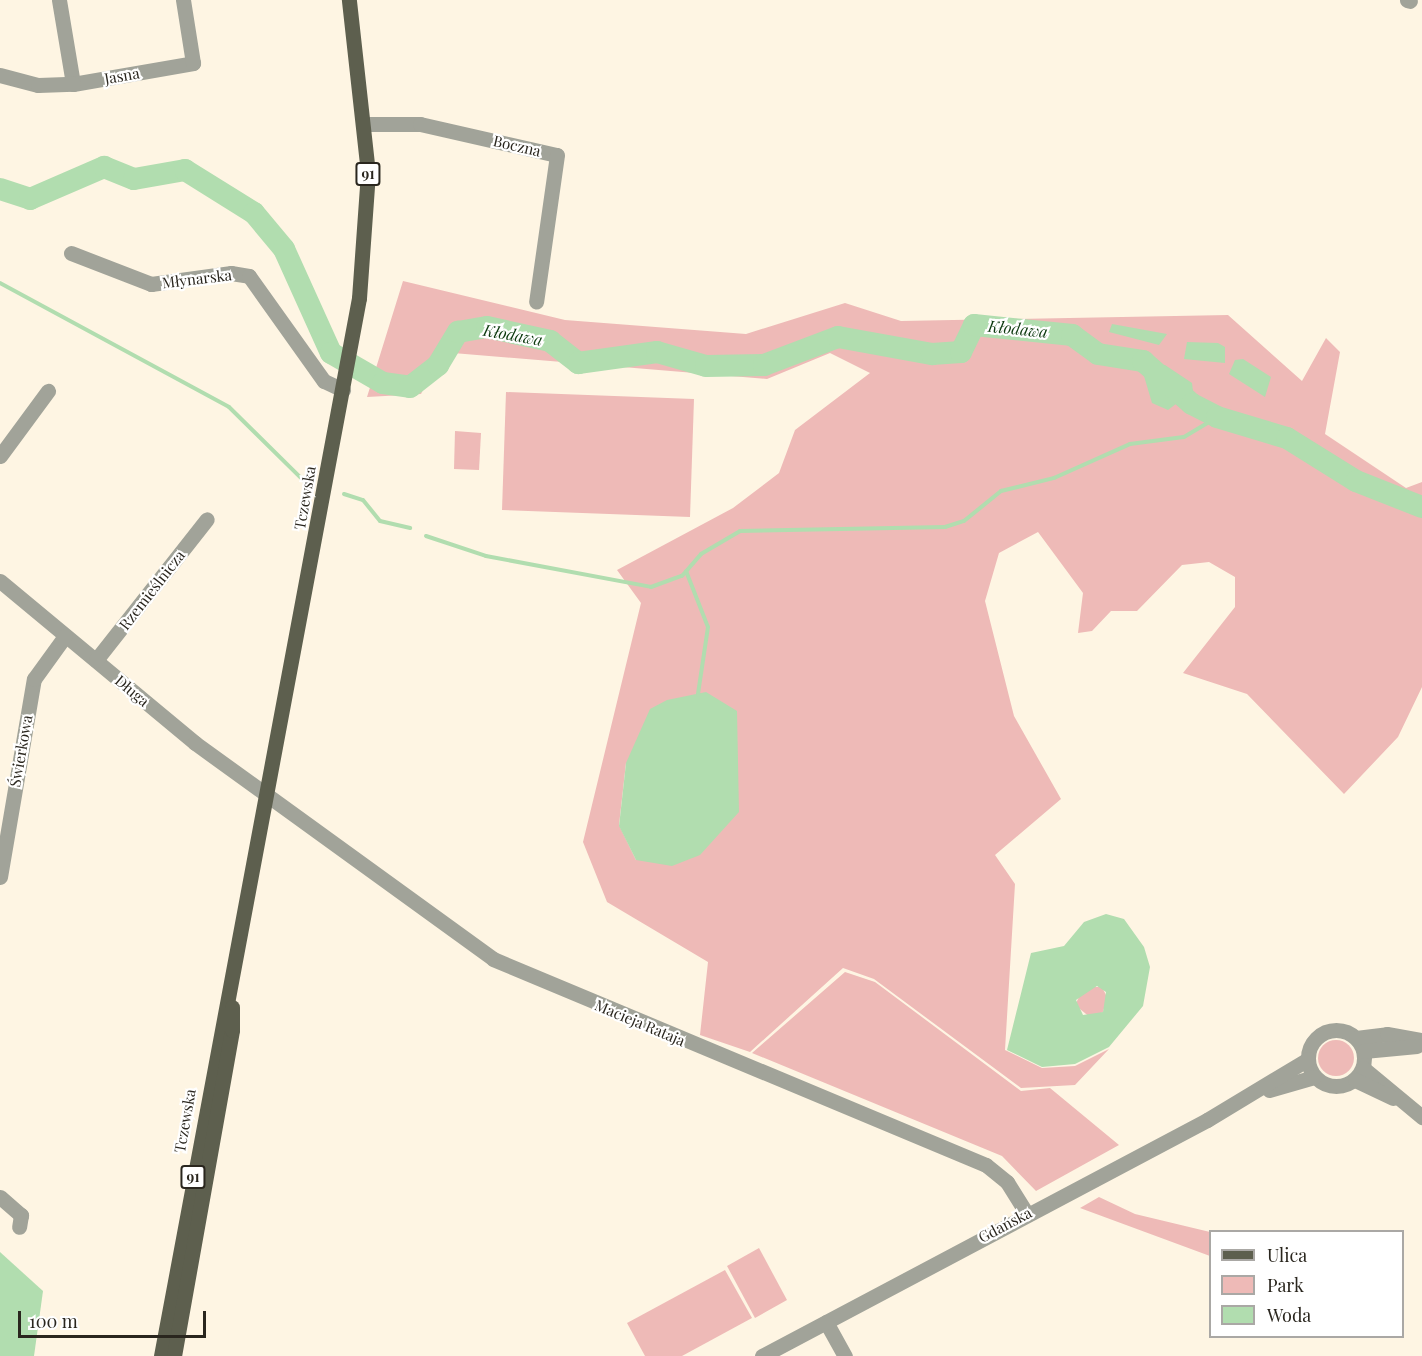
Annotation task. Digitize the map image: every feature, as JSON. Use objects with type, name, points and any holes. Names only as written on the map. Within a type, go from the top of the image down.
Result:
[{"type":"main road","name":"Tczewska","points":[[161,1356],[221,1026],[231,999],[351,348],[369,202],[366,124],[349,0]]},
{"type":"main road","name":"Tczewska","points":[[174,1356],[232,1030],[231,999]]},
{"type":"street","points":[[0,75],[38,85],[73,84],[59,0]]},
{"type":"street","name":"Jasna","points":[[73,84],[193,63],[183,0]]},
{"type":"street","name":"Boczna","points":[[366,124],[420,124],[557,155],[536,302]]},
{"type":"street","name":"Młynarska","points":[[71,253],[151,284],[231,273],[249,276],[324,381],[345,383]]},
{"type":"street","points":[[0,456],[48,391]]},
{"type":"street","name":"Rzemieślnicza","points":[[96,660],[207,519]]},
{"type":"street","name":"Długa","points":[[0,581],[65,636],[267,797]]},
{"type":"street","name":"Świerkowa","points":[[0,877],[34,679],[65,636]]},
{"type":"street","name":"Macieja Rataja","points":[[267,797],[500,963],[986,1165],[1007,1182],[1027,1214]]},
{"type":"street","points":[[1359,1074],[1334,1086],[1314,1077],[1308,1059],[1311,1045],[1327,1031],[1343,1030],[1360,1045],[1422,1046]]},
{"type":"street","points":[[1360,1045],[1387,1034],[1422,1040]]},
{"type":"street","points":[[1359,1074],[1360,1045]]},
{"type":"street","name":"Gdańska","points":[[762,1356],[1249,1096],[1308,1059]]},
{"type":"street","points":[[1359,1074],[1422,1117]]},
{"type":"street","name":"Gdańska","points":[[1249,1096],[1314,1077]]},
{"type":"street","points":[[0,1197],[21,1215],[19,1227]]},
{"type":"street","points":[[826,1322],[845,1356]]},
{"type":"green space","points":[[403,281],[565,320],[746,334],[845,303],[901,321],[1228,315],[1302,381],[1326,338],[1340,352],[1325,434],[1406,488],[1422,482],[1422,687],[1398,737],[1344,794],[1247,694],[1183,673],[1235,607],[1235,577],[1209,562],[1182,565],[1137,611],[1111,611],[1092,631],[1078,633],[1083,593],[1038,532],[999,553],[985,601],[1014,716],[1061,799],[995,855],[1015,884],[1005,1050],[1042,1068],[1075,1066],[1109,1049],[1075,1085],[1021,1088],[874,979],[843,968],[750,1052],[700,1035],[708,962],[607,902],[583,842],[641,603],[617,570],[733,508],[779,473],[795,430],[870,373],[830,353],[767,379],[441,352],[421,394],[367,397]],"holes":[[[626,763],[636,860],[619,825]]]},
{"type":"green space","points":[[506,392],[694,399],[690,517],[502,510]]},
{"type":"green space","points":[[455,431],[481,433],[479,470],[454,469]]},
{"type":"green space","points":[[845,972],[875,982],[1021,1091],[1050,1088],[1119,1145],[1036,1191],[1002,1156],[752,1053]]},
{"type":"green space","points":[[1093,987],[1102,987],[1107,997],[1103,1012],[1091,1018],[1075,1005],[1081,993]]},
{"type":"green space","points":[[1336,1040],[1349,1045],[1354,1058],[1349,1071],[1336,1076],[1323,1071],[1318,1058],[1323,1045]]},
{"type":"green space","points":[[1099,1197],[1135,1214],[1209,1232],[1209,1256],[1080,1208]]},
{"type":"green space","points":[[759,1248],[787,1300],[755,1318],[727,1266]]},
{"type":"green space","points":[[725,1270],[752,1318],[682,1356],[645,1356],[627,1323]]},
{"type":"water","points":[[1112,324],[1167,334],[1159,345],[1109,332]]},
{"type":"water","points":[[1187,342],[1218,343],[1225,347],[1225,363],[1184,359]]},
{"type":"water","points":[[1243,359],[1271,377],[1265,397],[1229,374],[1235,360]]},
{"type":"water","points":[[1165,365],[1192,383],[1193,391],[1168,410],[1152,403],[1144,376],[1145,370]]},
{"type":"water","points":[[706,692],[737,711],[739,812],[700,855],[672,866],[636,860],[619,826],[626,763],[650,709],[667,700]]},
{"type":"water","points":[[1106,914],[1124,919],[1144,947],[1150,967],[1143,1006],[1109,1047],[1075,1064],[1042,1067],[1007,1050],[1031,953],[1064,946],[1084,922]],"holes":[[[1097,986],[1106,992],[1103,1012],[1083,1015],[1076,1000]]]},
{"type":"water","points":[[0,1252],[43,1291],[34,1356],[0,1356]]},
{"type":"waterway","name":"Kłodawa","points":[[0,189],[30,199],[104,167],[134,179],[185,170],[254,213],[284,249],[331,353],[383,383],[410,387],[438,365],[458,332],[487,327],[550,341],[578,363],[657,352],[706,366],[764,365],[838,337],[932,354],[961,352],[974,325],[1072,335],[1098,354],[1143,361],[1192,404],[1217,417],[1287,438],[1356,481],[1422,507]]},
{"type":"waterway","name":"Kłodawa","points":[[0,283],[229,407],[305,482]]},
{"type":"waterway","name":"Kłodawa","points":[[426,536],[486,556],[651,587],[682,576],[701,554],[740,531],[945,527],[964,521],[1001,491],[1054,478],[1130,444],[1184,437],[1217,417]]},
{"type":"waterway","name":"Kłodawa","points":[[344,494],[363,500],[380,521],[410,528]]},
{"type":"waterway","points":[[686,571],[708,627],[698,694]]}]
